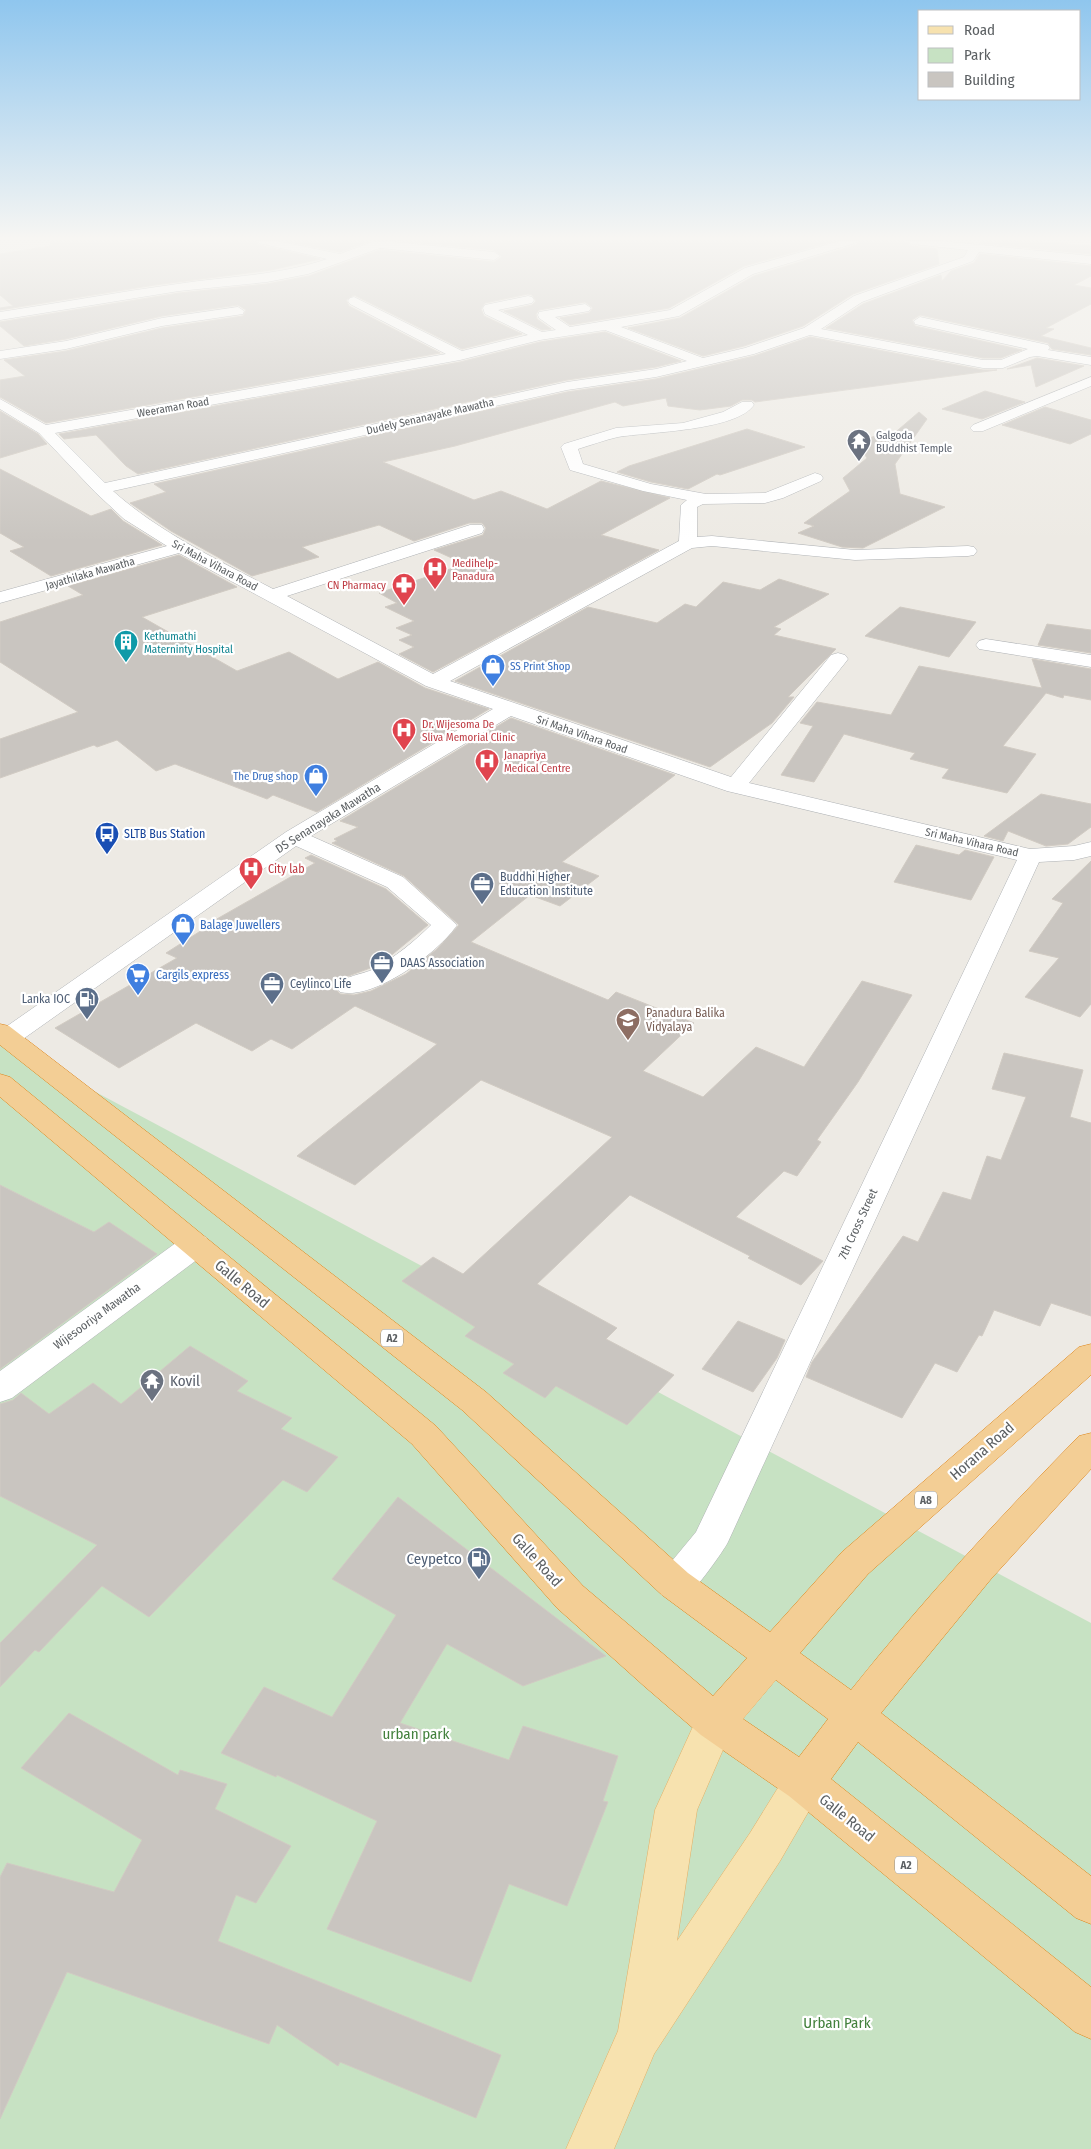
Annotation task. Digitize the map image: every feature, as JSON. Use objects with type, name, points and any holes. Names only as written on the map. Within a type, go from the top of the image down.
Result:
[{"type":"highway","name":"A2","points":[[2,1038],[474,1401],[675,1584],[772,1657],[854,1715],[1091,1903]]},
{"type":"highway","name":"Galle Road","points":[[0,1083],[424,1435],[570,1597],[658,1674],[715,1722],[804,1783],[1091,2016]]},
{"type":"highway","name":"Horana Road","points":[[715,1722],[854,1563],[1091,1356]]},
{"type":"highway","points":[[804,1783],[854,1715],[1000,1543],[1091,1446]]},
{"type":"main road","points":[[638,2038],[676,1810],[715,1722]]},
{"type":"main road","points":[[590,2149],[638,2038],[765,1847],[804,1783]]},
{"type":"street","points":[[0,355],[81,341]]},
{"type":"street","points":[[432,341],[460,356]]},
{"type":"street","name":"Weeraman Road","points":[[44,430],[460,356],[519,341]]},
{"type":"street","points":[[646,341],[701,362]]},
{"type":"street","name":"Dudely Senanayake Mawatha","points":[[101,489],[567,386],[656,373],[749,351],[778,341]]},
{"type":"street","points":[[863,341],[983,364],[1002,364],[1027,353],[1038,352],[1091,361]]},
{"type":"street","points":[[1017,341],[1049,348],[1072,358]]},
{"type":"street","points":[[978,428],[1091,381]]},
{"type":"street","name":"Sri Maha Vihara Road","points":[[0,403],[44,430],[101,489],[130,515],[181,547],[433,682],[734,786],[1030,856],[1074,853],[1091,849]]},
{"type":"street","points":[[747,405],[728,416],[683,427],[616,433],[569,447],[576,467],[649,488],[704,498],[766,498],[815,478]]},
{"type":"street","points":[[688,543],[690,505],[704,498]]},
{"type":"street","points":[[272,595],[476,529]]},
{"type":"street","points":[[433,682],[688,543],[712,541],[855,555],[968,551]]},
{"type":"street","name":"Jayathilaka Mawatha","points":[[0,598],[181,547]]},
{"type":"street","points":[[986,645],[1091,661]]},
{"type":"street","points":[[734,786],[838,659]]},
{"type":"street","name":"DS Senanayaka Mawatha","points":[[2,1038],[294,837],[508,709]]},
{"type":"street","points":[[294,837],[395,882],[445,925],[421,950],[390,970],[382,975],[349,986]]},
{"type":"street","name":"7th Cross Street","points":[[675,1584],[710,1542],[1030,856]]},
{"type":"street","name":"Wijesooriya Mawatha","points":[[0,1389],[194,1245]]},
{"type":"green space","name":"urban park","points":[[0,1041],[1091,1623],[1091,2149],[0,2149]]},
{"type":"building","points":[[18,341],[52,341],[24,346]]},
{"type":"building","points":[[107,341],[417,341],[440,353],[46,423],[0,397],[0,380],[25,376],[4,360],[66,351]]},
{"type":"building","points":[[447,341],[493,341],[462,349]]},
{"type":"building","points":[[629,341],[681,361],[656,367],[567,380],[138,474],[126,466],[96,435],[64,439],[59,434],[460,362],[540,342]]},
{"type":"building","points":[[664,341],[758,341],[744,346],[703,356]]},
{"type":"building","points":[[797,341],[832,341],[983,370],[997,370],[755,402],[752,400],[742,400],[731,406],[700,410],[668,406],[666,398],[623,406],[615,402],[455,446],[383,462],[474,500],[501,491],[547,509],[601,481],[670,498],[601,535],[659,550],[433,672],[399,654],[414,647],[399,640],[412,635],[396,628],[414,621],[385,607],[397,603],[379,593],[465,564],[434,550],[483,535],[486,528],[482,523],[469,523],[414,541],[379,525],[302,547],[319,557],[252,576],[171,531],[130,503],[166,492],[154,484],[567,392],[656,379],[754,356]]},
{"type":"building","points":[[896,341],[983,341],[1022,350],[1001,358],[983,358]]},
{"type":"building","points":[[1040,341],[1063,341],[1091,348],[1091,355],[1052,349],[1048,343]]},
{"type":"building","points":[[1037,358],[1084,366],[1036,387],[1031,365],[1007,369]]},
{"type":"building","points":[[985,391],[1025,402],[982,419],[942,409]]},
{"type":"building","points":[[1045,407],[1091,420],[1091,434],[1070,444],[1002,425]]},
{"type":"building","points":[[0,411],[38,434],[47,444],[0,458]]},
{"type":"building","points":[[919,412],[927,419],[895,464],[900,494],[945,507],[863,548],[842,547],[798,533],[814,526],[804,523],[850,491],[843,478],[867,458],[857,443],[890,430],[891,436]]},
{"type":"building","points":[[747,429],[805,447],[720,475],[717,474],[688,489],[651,482],[617,472],[629,466]]},
{"type":"building","points":[[0,469],[91,516],[111,509],[123,521],[162,545],[51,576],[10,551],[24,547],[0,533]]},
{"type":"building","points":[[179,555],[237,587],[142,617],[237,671],[289,652],[338,679],[378,662],[425,688],[489,709],[317,812],[273,795],[267,799],[175,764],[156,771],[117,740],[97,747],[94,745],[0,778],[0,739],[78,712],[0,662],[0,622],[83,595],[68,586]]},
{"type":"building","points":[[779,579],[829,594],[774,627],[781,629],[774,635],[836,649],[788,697],[794,697],[772,723],[710,767],[455,681],[588,607],[657,623],[685,604],[696,607],[723,582],[760,590]]},
{"type":"building","points":[[900,607],[976,622],[949,657],[865,636]]},
{"type":"building","points":[[1047,624],[1091,630],[1091,653],[1038,645]]},
{"type":"building","points":[[1032,659],[1091,669],[1091,700],[1064,695],[1063,698],[1046,693],[1003,746],[1036,754],[1007,793],[942,778],[949,769],[910,759],[915,753],[844,734],[814,782],[781,775],[813,726],[800,723],[817,702],[891,715],[919,666],[1042,688]]},
{"type":"building","points":[[511,718],[675,775],[562,862],[599,876],[560,906],[530,895],[471,942],[608,1000],[616,992],[694,1023],[643,1071],[703,1097],[756,1047],[804,1067],[862,981],[912,995],[858,1082],[817,1140],[821,1142],[797,1176],[784,1171],[736,1217],[823,1261],[801,1285],[748,1258],[750,1256],[630,1195],[537,1284],[617,1328],[606,1339],[674,1375],[627,1425],[556,1386],[545,1398],[503,1373],[514,1364],[465,1336],[475,1327],[402,1281],[433,1257],[463,1274],[612,1137],[481,1080],[355,1185],[297,1156],[437,1044],[355,1006],[292,1049],[271,1039],[252,1051],[196,1023],[119,1068],[55,1028],[177,958],[166,953],[210,925],[208,924],[315,863],[305,858],[311,855],[386,889],[428,925],[388,958],[373,967],[343,978],[335,988],[340,994],[354,995],[371,991],[406,974],[437,949],[459,925],[404,876],[332,843],[337,841],[334,839],[358,827],[340,821]]},
{"type":"building","points":[[1041,794],[1091,804],[1091,827],[1068,844],[1046,846],[1008,831],[1003,841],[984,836]]},
{"type":"building","points":[[916,845],[959,855],[965,850],[994,857],[971,900],[894,882]]},
{"type":"building","points":[[1091,861],[1091,1004],[1080,1017],[1025,997],[1059,958],[1029,951],[1063,903],[1052,899]]},
{"type":"building","points":[[1004,1053],[1083,1070],[1070,1117],[1091,1123],[1091,1316],[1051,1303],[1040,1326],[994,1310],[982,1336],[979,1335],[957,1372],[935,1363],[902,1418],[806,1377],[812,1362],[903,1236],[918,1242],[943,1192],[971,1200],[987,1156],[1001,1160],[1026,1097],[992,1089]]},
{"type":"building","points":[[0,1185],[94,1232],[109,1222],[157,1254],[0,1369]]},
{"type":"building","points":[[738,1321],[785,1340],[777,1358],[753,1392],[702,1369]]},
{"type":"building","points":[[190,1346],[248,1381],[237,1391],[292,1418],[281,1429],[338,1457],[307,1492],[283,1480],[149,1617],[102,1586],[39,1652],[35,1650],[0,1687],[0,1643],[97,1545],[0,1496],[0,1404],[13,1400],[21,1393],[49,1414],[93,1383],[121,1404]]},
{"type":"building","points":[[398,1497],[606,1656],[523,1686],[447,1644],[400,1723],[509,1760],[523,1726],[618,1756],[603,1801],[608,1802],[567,1906],[509,1884],[471,1982],[327,1929],[377,1821],[277,1775],[276,1777],[221,1753],[264,1687],[332,1717],[396,1615],[332,1579]]},
{"type":"building","points":[[69,1713],[178,1775],[180,1770],[227,1784],[215,1809],[291,1846],[256,1903],[236,1895],[218,1941],[501,2055],[476,2118],[340,2062],[338,2066],[277,2025],[269,2044],[67,1972],[0,2119],[0,1877],[7,1863],[114,1892],[142,1840],[21,1768]]},
{"type":"place","name":"Galgoda BUddhist Temple","points":[[859,462]]},
{"type":"place","name":"Medihelp- Panadura","points":[[435,590]]},
{"type":"place","name":"CN Pharmacy","points":[[404,606]]},
{"type":"place","name":"Kethumathi Materninty Hospital","points":[[126,663]]},
{"type":"place","name":"SS Print Shop","points":[[493,687]]},
{"type":"place","name":"Dr. Wijesoma De Sliva Memorial Clinic","points":[[404,751]]},
{"type":"place","name":"Janapriya Medical Centre","points":[[487,782]]},
{"type":"place","name":"The Drug shop","points":[[316,797]]},
{"type":"place","name":"SLTB Bus Station","points":[[107,855]]},
{"type":"place","name":"City lab","points":[[251,890]]},
{"type":"place","name":"Buddhi Higher Education Institute","points":[[482,905]]},
{"type":"place","name":"Balage Juwellers","points":[[183,946]]},
{"type":"place","name":"DAAS Association","points":[[382,984]]},
{"type":"place","name":"Cargils express","points":[[138,996]]},
{"type":"place","name":"Ceylinco Life","points":[[272,1005]]},
{"type":"place","name":"Lanka IOC","points":[[87,1020]]},
{"type":"place","name":"Panadura Balika Vidyalaya","points":[[628,1041]]},
{"type":"place","name":"Kovil","points":[[152,1402]]},
{"type":"place","name":"Ceypetco","points":[[479,1580]]},
{"type":"park label","name":"Urban Park","points":[[837,2023]]}]
